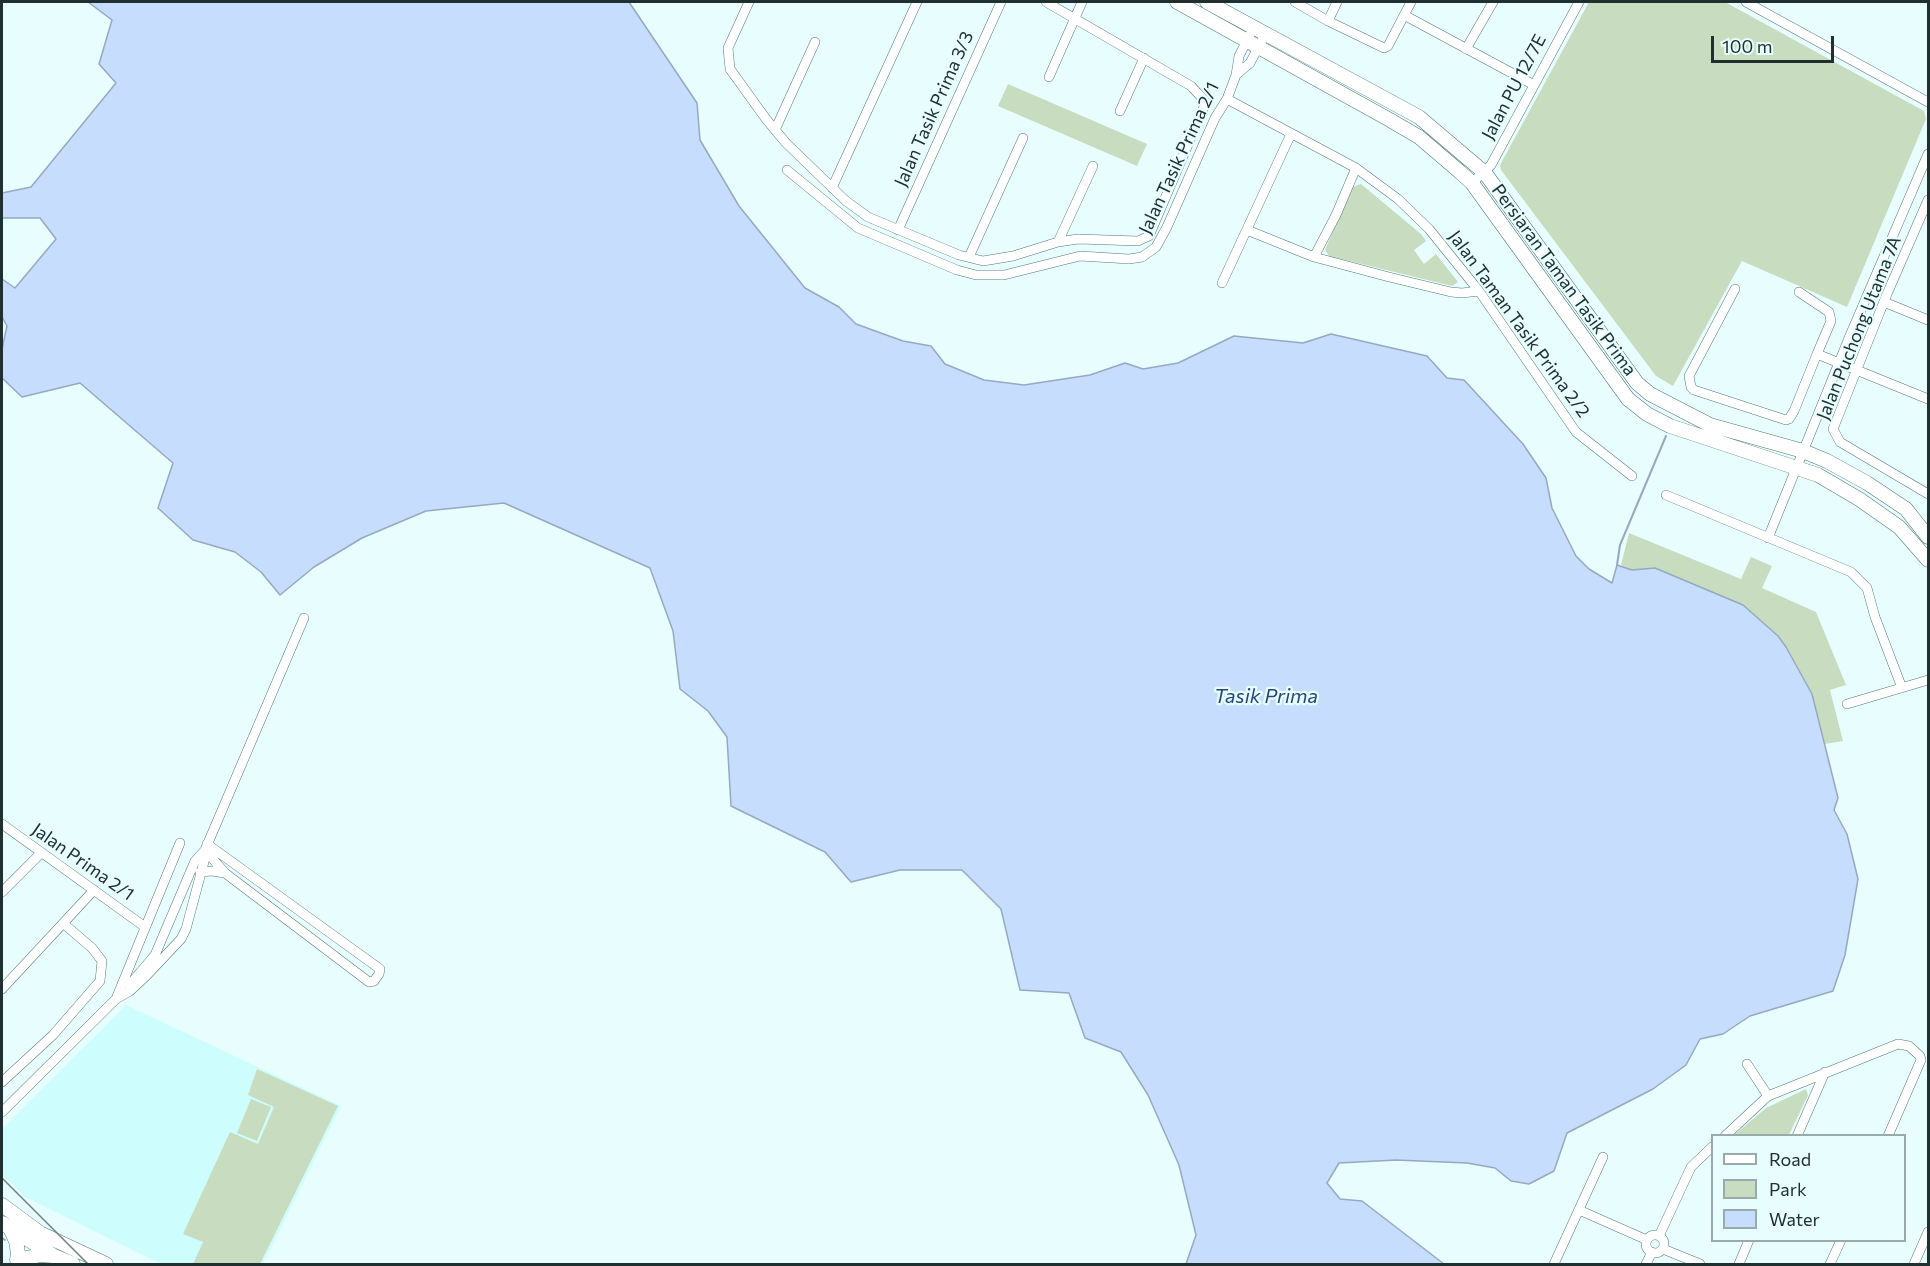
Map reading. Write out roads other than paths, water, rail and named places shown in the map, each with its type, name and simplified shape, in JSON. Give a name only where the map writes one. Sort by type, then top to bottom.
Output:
[{"type":"main road","name":"Persiaran Taman Tasik Prima","points":[[1177,2],[1419,137],[1472,183],[1628,399],[1647,414],[1671,426],[1818,475],[1899,527],[1929,560]]},
{"type":"main road","name":"Persiaran Taman Tasik Prima","points":[[1207,2],[1419,117],[1485,173],[1636,383],[1650,394],[1710,425],[1803,451],[1827,461],[1867,483],[1906,509],[1929,537]]},
{"type":"main road","points":[[2,1206],[40,1233],[106,1264]]},
{"type":"main road","points":[[6,1226],[16,1241],[17,1260],[42,1255],[54,1256]]},
{"type":"main road","points":[[6,1226],[54,1256],[73,1264]]},
{"type":"street","points":[[749,2],[728,48],[730,69],[775,130],[832,188],[868,217],[983,261],[1013,256],[1058,242],[1078,239],[1138,241],[1149,236],[1200,117],[1204,100],[1191,86],[1046,2]]},
{"type":"street","points":[[832,188],[917,2]]},
{"type":"street","name":"Jalan Tasik Prima 3/3","points":[[898,230],[1001,2]]},
{"type":"street","points":[[1049,77],[1082,2]]},
{"type":"street","points":[[1295,2],[1384,48],[1388,46],[1411,2]]},
{"type":"street","points":[[1328,21],[1337,2]]},
{"type":"street","points":[[1466,49],[1493,2]]},
{"type":"street","name":"Jalan PU 12/7E","points":[[1472,183],[1491,165],[1580,2]]},
{"type":"street","points":[[1746,2],[1929,102]]},
{"type":"street","points":[[1404,15],[1534,85]]},
{"type":"street","name":"Jalan Tasik Prima 2/1","points":[[787,170],[858,228],[957,270],[976,275],[1004,275],[1080,256],[1129,259],[1142,257],[1156,247],[1172,218],[1215,118],[1227,99],[1236,75],[1239,56],[1253,43],[1260,30]]},
{"type":"street","name":"Jalan Tasik Prima 2/1","points":[[1236,75],[1250,63],[1253,43],[1260,30]]},
{"type":"street","points":[[775,130],[815,42]]},
{"type":"street","points":[[1120,111],[1144,57]]},
{"type":"street","name":"Jalan Taman Tasik Prima 2/2","points":[[1227,99],[1356,168],[1398,199],[1429,229],[1479,291],[1576,432],[1632,476]]},
{"type":"street","points":[[1222,283],[1291,134]]},
{"type":"street","points":[[969,257],[1023,138]]},
{"type":"street","points":[[1768,538],[1839,363],[1927,160]]},
{"type":"street","points":[[1058,242],[1093,166]]},
{"type":"street","points":[[1314,257],[1336,215],[1356,168]]},
{"type":"street","name":"Jalan Puchong Utama 7A","points":[[1927,493],[1840,442],[1833,429],[1884,302],[1929,200]]},
{"type":"street","points":[[1247,230],[1314,257],[1451,292],[1479,291]]},
{"type":"street","points":[[1735,289],[1689,376],[1691,387],[1694,390],[1786,420],[1794,411],[1831,321],[1829,312],[1823,306],[1799,292]]},
{"type":"street","points":[[1884,302],[1929,320]]},
{"type":"street","points":[[1817,354],[1929,399]]},
{"type":"street","points":[[1666,495],[1851,572],[1867,588],[1875,617],[1902,688]]},
{"type":"street","points":[[122,984],[132,982],[155,956],[195,861],[206,847],[304,618]]},
{"type":"street","points":[[1847,704],[1929,680]]},
{"type":"street","name":"Jalan Prima 2/1","points":[[2,824],[145,927]]},
{"type":"street","points":[[116,999],[180,843]]},
{"type":"street","points":[[2,1112],[116,999],[130,991],[180,939],[191,913],[206,847]]},
{"type":"street","points":[[206,847],[380,969],[374,981],[369,982],[225,873],[206,847]]},
{"type":"street","points":[[2,892],[41,853]]},
{"type":"street","points":[[200,872],[225,873]]},
{"type":"street","points":[[2,989],[94,890]]},
{"type":"street","points":[[2,1082],[53,1035],[100,981],[102,961],[92,948],[64,924]]},
{"type":"street","points":[[1727,1134],[1768,1096],[1898,1044],[1909,1046],[1921,1060],[1889,1134]]},
{"type":"street","points":[[1748,1064],[1768,1096]]},
{"type":"street","points":[[1798,1134],[1825,1072]]},
{"type":"street","points":[[1659,1236],[1691,1167],[1711,1149]]},
{"type":"street","points":[[1554,1264],[1603,1157]]},
{"type":"street","points":[[1579,1210],[1647,1240]]},
{"type":"street","points":[[1914,1264],[1929,1232]]},
{"type":"street","points":[[1651,1236],[1659,1236],[1664,1243],[1663,1249],[1658,1253],[1647,1249],[1647,1240],[1651,1236]]},
{"type":"street","points":[[1739,1264],[1748,1242]]},
{"type":"street","points":[[1830,1264],[1840,1242]]},
{"type":"street","points":[[1663,1249],[1700,1264]]},
{"type":"street","points":[[1646,1264],[1652,1252]]},
{"type":"water","name":"Tasik Prima","points":[[88,2],[629,2],[697,103],[700,140],[739,206],[805,288],[839,307],[856,324],[903,341],[931,346],[945,364],[984,380],[1024,385],[1090,375],[1125,363],[1143,369],[1178,363],[1234,336],[1303,343],[1331,334],[1427,356],[1447,378],[1464,380],[1523,444],[1546,478],[1552,508],[1576,556],[1589,569],[1612,583],[1617,565],[1632,570],[1655,568],[1743,605],[1778,636],[1786,647],[1812,694],[1838,798],[1834,810],[1847,834],[1858,879],[1845,955],[1833,991],[1750,1016],[1723,1034],[1700,1039],[1686,1065],[1653,1089],[1567,1133],[1554,1171],[1529,1184],[1511,1181],[1495,1168],[1467,1163],[1396,1160],[1339,1163],[1327,1183],[1340,1199],[1362,1201],[1444,1264],[1186,1264],[1196,1235],[1179,1165],[1148,1095],[1121,1052],[1085,1038],[1069,993],[1020,990],[1001,909],[962,870],[900,870],[851,882],[825,852],[731,806],[727,737],[708,711],[680,689],[673,631],[650,568],[504,503],[426,511],[362,538],[314,567],[280,595],[261,572],[235,552],[193,540],[158,508],[173,463],[80,383],[22,397],[2,378],[2,349],[7,326],[2,317],[2,279],[15,288],[56,239],[40,218],[2,218],[2,193],[31,187],[116,83],[99,64],[112,20]]},
{"type":"waterway","points":[[1617,565],[1620,545],[1666,436]]},
{"type":"tram line","points":[[2,1178],[88,1264]]}]
